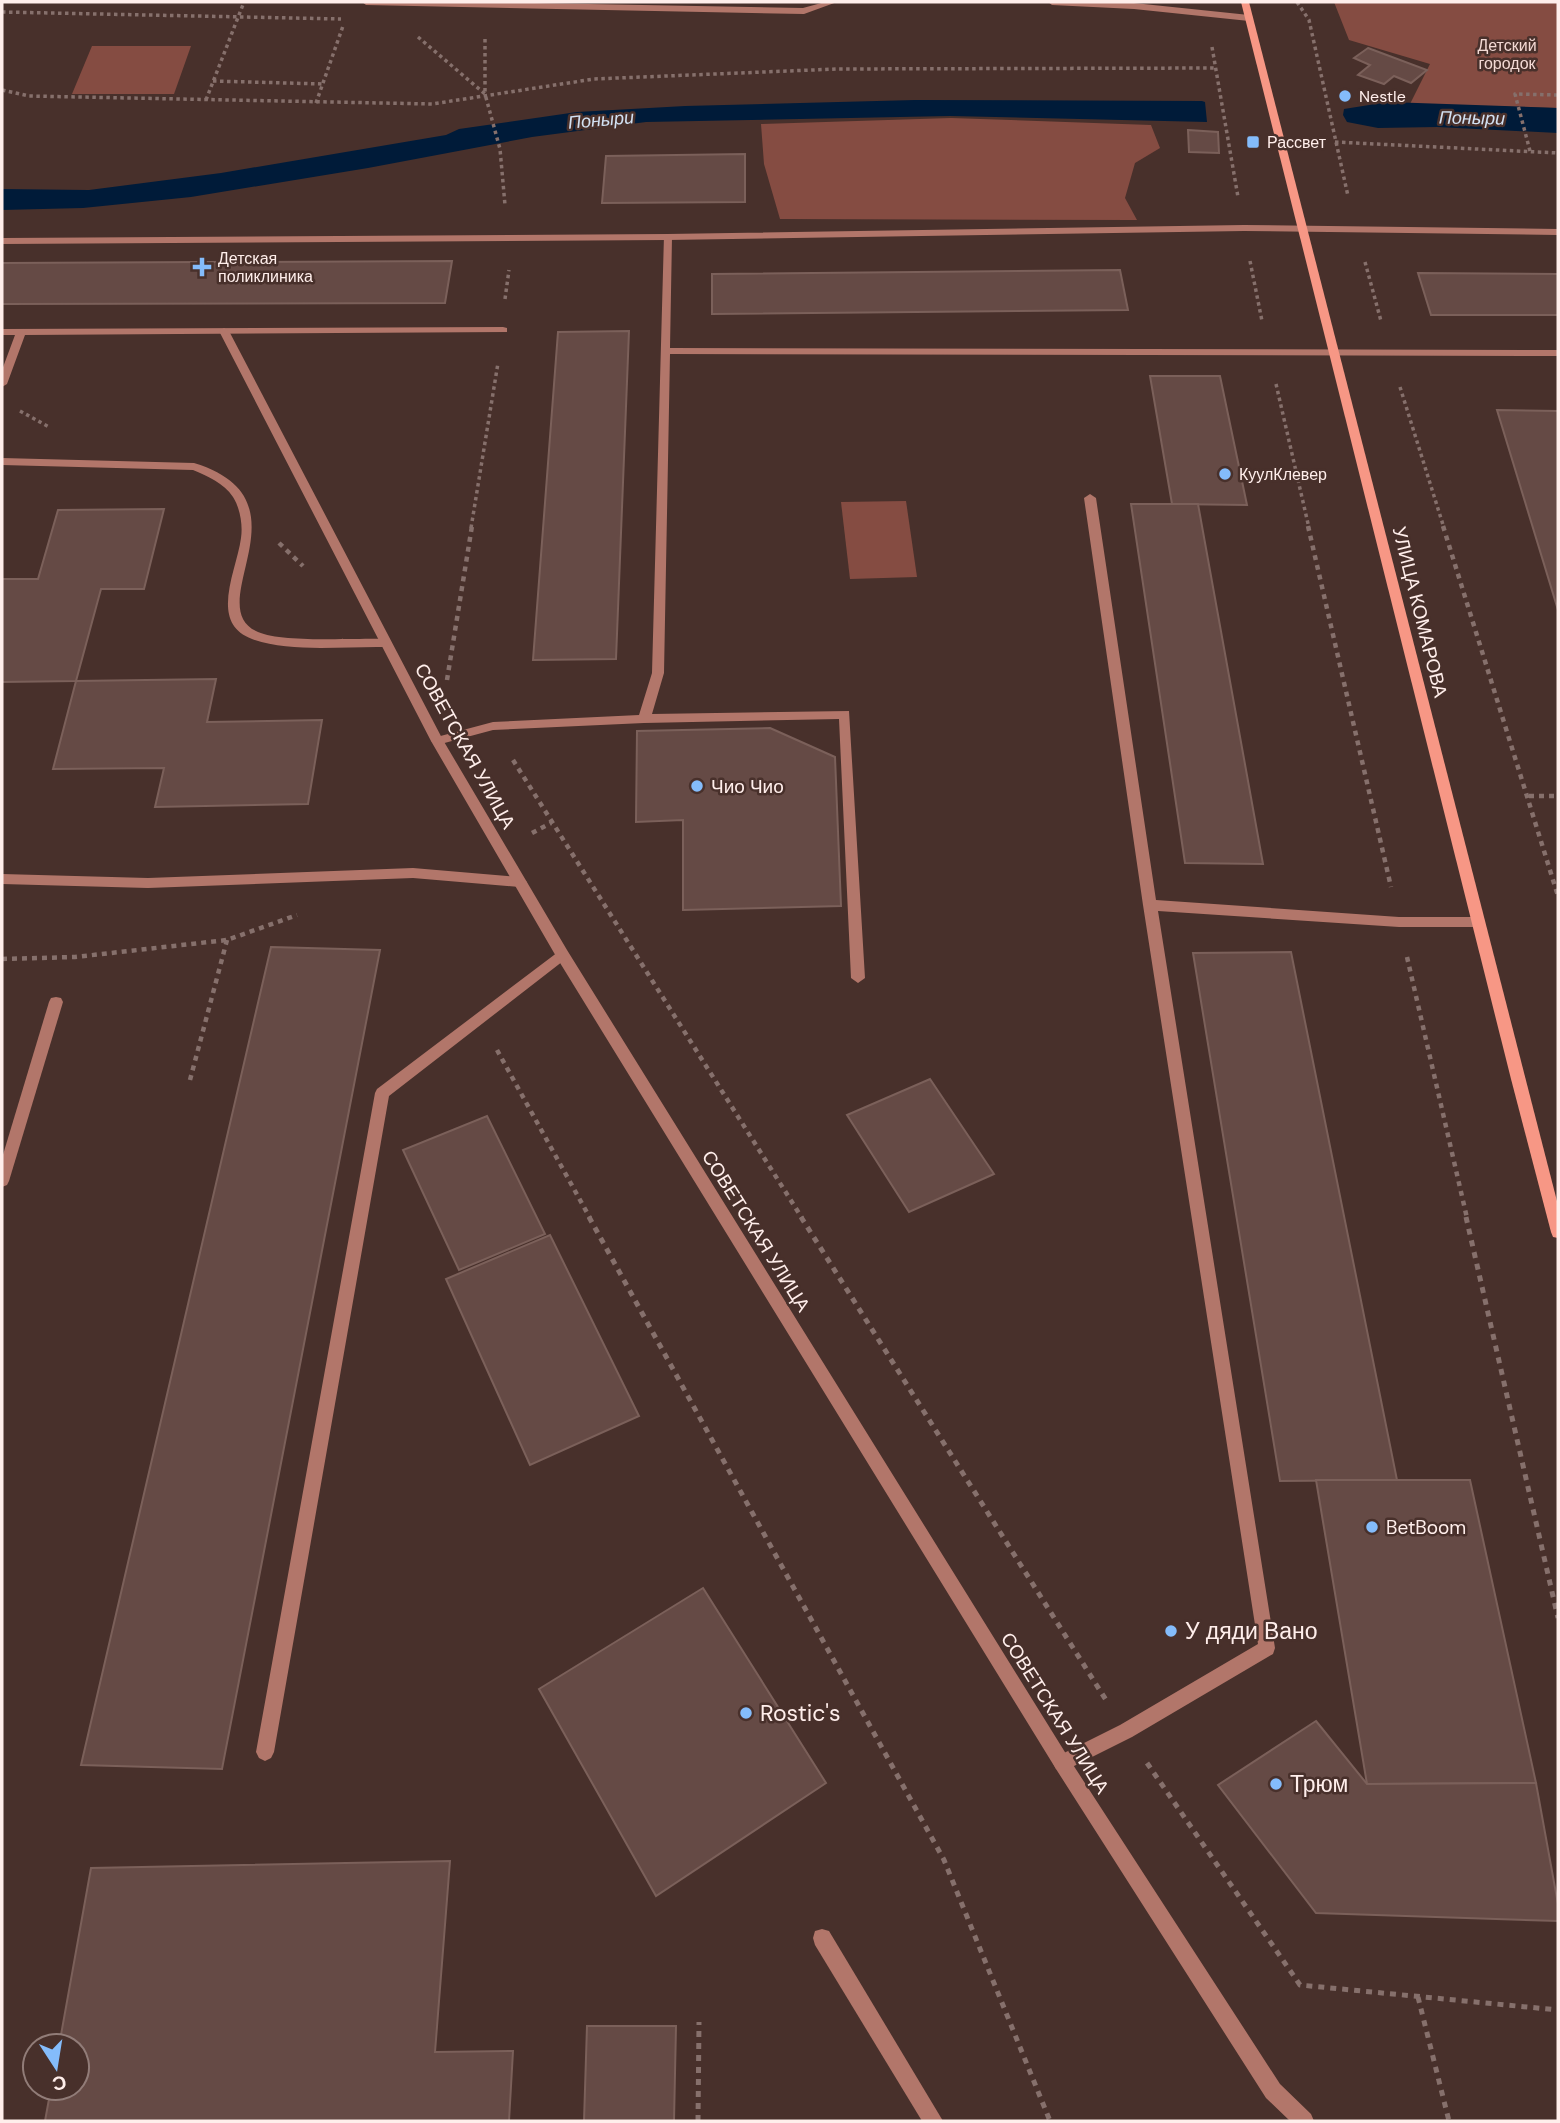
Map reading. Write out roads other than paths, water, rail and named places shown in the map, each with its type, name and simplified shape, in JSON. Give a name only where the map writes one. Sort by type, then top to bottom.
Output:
[{"type":"main road","name":"УЛИЦА КОМАРОВА","points":[[1245,2],[1301,228],[1336,352],[1476,922],[1558,1232]]},
{"type":"street","points":[[366,2],[804,11],[833,2]]},
{"type":"street","points":[[1052,2],[1249,18]]},
{"type":"street","points":[[2,241],[667,237],[1244,228],[1558,232]]},
{"type":"street","points":[[644,719],[659,673],[667,237]]},
{"type":"street","points":[[2,332],[503,330]]},
{"type":"street","name":"СОВЕТСКАЯ УЛИЦА","points":[[224,331],[437,741],[562,954],[1062,1763],[1273,2091],[1304,2121]]},
{"type":"street","points":[[2,384],[21,332]]},
{"type":"street","points":[[665,351],[1558,353]]},
{"type":"street","points":[[2,461],[194,467],[221,479],[236,494],[248,535],[232,601],[236,619],[252,635],[281,640],[386,643]]},
{"type":"street","points":[[1062,1763],[1126,1731],[1267,1647],[1150,905],[1090,498]]},
{"type":"street","points":[[437,741],[493,726],[845,714],[858,978]]},
{"type":"street","points":[[2,879],[148,883],[413,873],[520,882]]},
{"type":"street","points":[[1150,905],[1399,922],[1476,922]]},
{"type":"street","points":[[265,1752],[382,1093],[562,954]]},
{"type":"street","points":[[2,1181],[56,1002]]},
{"type":"street","points":[[822,1938],[933,2121]]},
{"type":"water","name":"Поныри","points":[[915,100],[1202,101],[1205,102],[1207,122],[950,116],[646,122],[532,137],[368,168],[191,197],[83,208],[2,210],[2,189],[89,190],[221,173],[446,135],[459,129],[577,112],[685,106]]},
{"type":"water","name":"Поныри","points":[[1388,102],[1558,108],[1558,133],[1437,127],[1378,128],[1347,122],[1343,115],[1344,109]]},
{"type":"place","name":"Nestle","points":[[1345,96]]},
{"type":"place","name":"Рассвет","points":[[1253,142]]},
{"type":"place","name":"Детская поликлиника","points":[[202,267]]},
{"type":"place","name":"КуулКлевер","points":[[1225,474]]},
{"type":"place","name":"Чио Чио","points":[[697,786]]},
{"type":"place","name":"BetBoom","points":[[1372,1527]]},
{"type":"place","name":"У дяди Вано","points":[[1171,1631]]},
{"type":"place","name":"Rostic's","points":[[746,1713]]},
{"type":"place","name":"Трюм","points":[[1276,1784]]},
{"type":"park label","name":"Детский городок","points":[[1507,54]]}]
